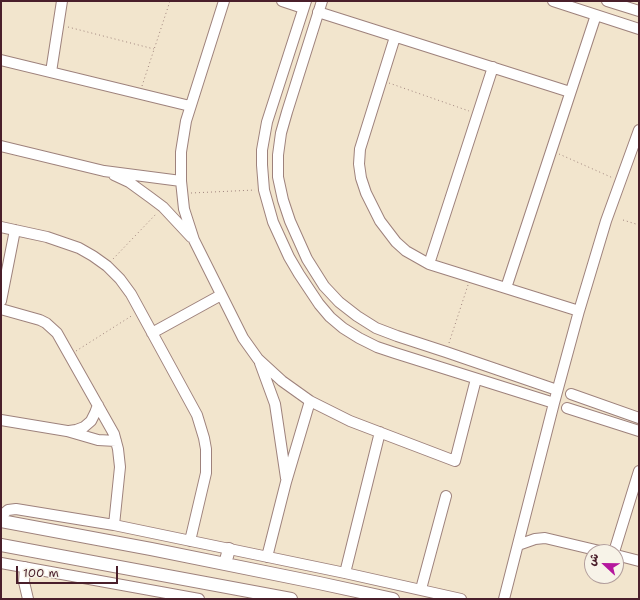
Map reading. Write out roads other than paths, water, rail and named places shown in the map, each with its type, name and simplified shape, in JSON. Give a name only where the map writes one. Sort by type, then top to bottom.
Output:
[{"type":"main road","points":[[1,521],[225,564],[393,599]]},
{"type":"main road","points":[[1,545],[265,596],[291,599]]},
{"type":"main road","points":[[225,564],[229,548]]},
{"type":"street","points":[[51,72],[57,24],[62,1]]},
{"type":"street","points":[[224,1],[190,106],[182,137],[181,181],[188,225],[220,295],[243,338],[258,359],[282,382],[310,401],[336,415],[455,461],[476,379]]},
{"type":"street","points":[[282,1],[304,4],[267,122],[264,136],[262,165],[264,190],[273,222],[289,256],[319,304],[330,317],[343,328],[376,347],[554,403]]},
{"type":"street","points":[[322,1],[287,112],[281,133],[278,155],[278,177],[283,200],[290,221],[307,259],[324,286],[339,302],[376,328],[557,390]]},
{"type":"street","points":[[553,1],[639,29]]},
{"type":"street","points":[[607,1],[639,11]]},
{"type":"street","points":[[318,12],[570,92]]},
{"type":"street","points":[[506,288],[596,15]]},
{"type":"street","points":[[395,37],[360,149],[359,164],[361,178],[373,207],[388,232],[406,251],[429,264],[579,311]]},
{"type":"street","points":[[1,60],[190,106]]},
{"type":"street","points":[[429,264],[493,67]]},
{"type":"street","points":[[504,599],[557,390],[579,311],[599,244],[639,130]]},
{"type":"street","points":[[1,146],[104,171],[181,181]]},
{"type":"street","points":[[104,171],[129,182],[163,207],[194,240]]},
{"type":"street","points":[[1,227],[47,237],[78,248],[94,256],[120,279],[131,294],[197,415],[204,438],[206,449],[206,473],[190,541]]},
{"type":"street","points":[[1,302],[15,230]]},
{"type":"street","points":[[152,333],[220,295]]},
{"type":"street","points":[[1,309],[46,323],[57,333],[98,405],[116,441],[120,466],[114,525]]},
{"type":"street","points":[[258,359],[269,383],[275,404],[286,482]]},
{"type":"street","points":[[571,394],[639,418]]},
{"type":"street","points":[[267,557],[286,482],[310,401]]},
{"type":"street","points":[[67,431],[84,427],[91,421],[98,405]]},
{"type":"street","points":[[567,408],[639,431]]},
{"type":"street","points":[[1,420],[67,431],[98,440],[116,441]]},
{"type":"street","points":[[345,573],[380,432]]},
{"type":"street","points":[[616,544],[639,471]]},
{"type":"street","points":[[421,589],[446,496]]},
{"type":"street","points":[[1,516],[8,510],[16,509],[114,525],[229,548],[461,599]]},
{"type":"street","points":[[518,545],[535,539],[551,538],[584,547]]},
{"type":"street","points":[[624,557],[639,561]]},
{"type":"street","points":[[1,563],[199,599]]},
{"type":"street","points":[[25,567],[24,582],[28,599]]}]
